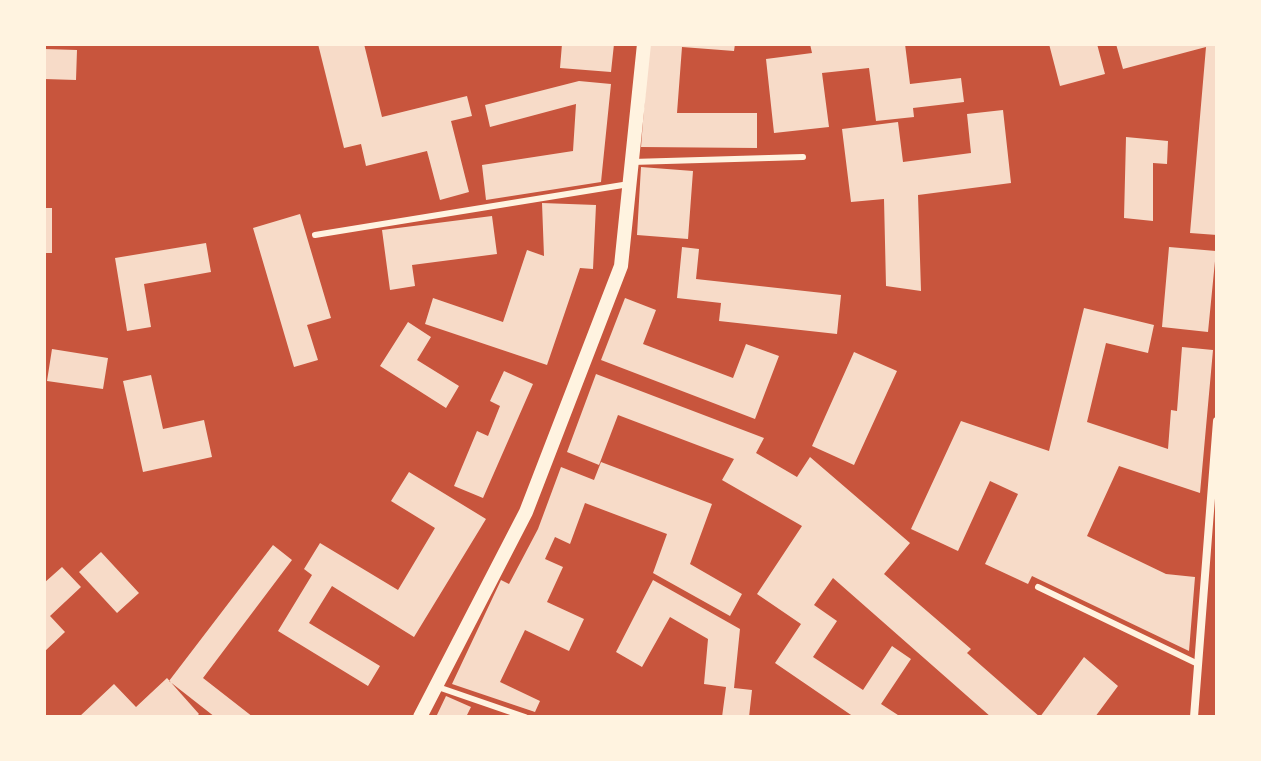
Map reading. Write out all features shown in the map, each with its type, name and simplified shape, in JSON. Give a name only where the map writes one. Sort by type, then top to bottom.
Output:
[{"type":"street","points":[[420,717],[526,512],[621,266],[644,44]]},
{"type":"street","points":[[1194,717],[1217,421]]},
{"type":"lane","points":[[632,162],[803,157]]},
{"type":"lane","points":[[315,235],[629,184]]},
{"type":"lane","points":[[1038,587],[1198,664]]},
{"type":"lane","points":[[435,686],[525,717]]},
{"type":"building","points":[[318,44],[364,44],[382,117],[467,96],[472,116],[451,121],[469,192],[440,200],[427,151],[366,166],[361,144],[344,148]]},
{"type":"building","points":[[562,44],[614,44],[611,72],[560,68]]},
{"type":"building","points":[[649,44],[735,44],[734,51],[682,47],[677,113],[757,113],[757,148],[641,147]]},
{"type":"building","points":[[810,44],[905,44],[910,84],[961,78],[964,102],[913,108],[914,117],[876,121],[869,68],[822,73],[829,127],[774,133],[766,59],[812,53]]},
{"type":"building","points":[[1049,44],[1097,44],[1105,74],[1060,86]]},
{"type":"building","points":[[1116,44],[1217,44],[1217,235],[1190,233],[1206,47],[1123,69]]},
{"type":"building","points":[[44,49],[77,50],[76,80],[44,79]]},
{"type":"building","points":[[579,81],[611,84],[601,182],[486,200],[482,165],[573,151],[576,104],[490,127],[485,105]]},
{"type":"building","points":[[1003,110],[1011,183],[918,195],[921,291],[886,286],[884,199],[851,202],[842,129],[898,122],[903,162],[971,153],[967,114]]},
{"type":"building","points":[[1126,137],[1168,141],[1167,164],[1153,163],[1153,221],[1124,218]]},
{"type":"building","points":[[641,167],[693,171],[688,239],[637,235]]},
{"type":"building","points":[[542,203],[596,205],[593,269],[580,268],[547,365],[425,324],[433,298],[503,322],[527,250],[544,256]]},
{"type":"building","points":[[44,208],[52,208],[52,253],[44,253]]},
{"type":"building","points":[[300,214],[331,318],[307,325],[318,360],[294,367],[253,228]]},
{"type":"building","points":[[492,216],[497,254],[412,265],[415,286],[390,290],[382,230]]},
{"type":"building","points":[[206,243],[211,272],[144,284],[151,327],[127,331],[115,258]]},
{"type":"building","points":[[682,247],[699,249],[696,279],[841,295],[837,334],[719,321],[721,303],[677,298]]},
{"type":"building","points":[[1169,247],[1216,251],[1208,332],[1162,327]]},
{"type":"building","points":[[625,298],[656,310],[643,344],[733,378],[746,344],[779,356],[755,419],[601,360]]},
{"type":"building","points":[[1084,308],[1154,325],[1148,353],[1106,343],[1087,422],[1168,449],[1171,410],[1177,411],[1182,347],[1213,350],[1200,493],[1119,466],[1087,536],[1166,574],[1195,577],[1189,651],[1032,576],[1028,584],[985,564],[1018,494],[990,481],[958,551],[911,529],[961,421],[1049,451]]},
{"type":"building","points":[[408,322],[431,337],[417,360],[459,386],[446,408],[380,366]]},
{"type":"building","points":[[52,349],[108,358],[103,389],[47,381]]},
{"type":"building","points":[[854,352],[897,371],[854,465],[812,446]]},
{"type":"building","points":[[504,371],[533,384],[483,498],[454,486],[477,431],[488,436],[500,406],[490,401]]},
{"type":"building","points":[[596,374],[764,438],[756,453],[797,477],[810,457],[910,543],[884,574],[971,649],[967,653],[1040,717],[991,717],[833,578],[814,605],[837,621],[813,657],[863,690],[892,646],[911,659],[881,704],[901,717],[854,717],[775,663],[801,624],[757,594],[802,526],[722,480],[734,459],[618,415],[599,465],[567,452]]},
{"type":"building","points":[[151,375],[163,429],[204,420],[212,457],[143,472],[123,381]]},
{"type":"building","points":[[601,462],[712,504],[690,564],[742,594],[730,616],[653,573],[667,534],[585,503],[570,544],[555,537],[545,559],[563,567],[547,602],[584,619],[569,651],[525,630],[500,682],[540,701],[535,712],[452,684],[501,580],[509,584],[538,529],[561,467],[594,480]]},
{"type":"building","points":[[409,472],[486,519],[414,637],[332,586],[309,623],[380,666],[368,686],[278,631],[312,575],[304,569],[320,543],[398,590],[435,528],[391,501]]},
{"type":"building","points":[[273,545],[292,560],[203,678],[253,717],[215,717],[169,681]]},
{"type":"building","points":[[101,552],[139,593],[117,613],[79,572]]},
{"type":"building","points":[[62,567],[81,587],[50,616],[65,632],[44,652],[44,583]]},
{"type":"building","points":[[653,580],[740,629],[734,688],[752,690],[749,717],[722,717],[726,687],[704,684],[708,639],[670,617],[642,667],[616,652]]},
{"type":"building","points":[[1084,657],[1118,686],[1095,717],[1040,717]]},
{"type":"building","points":[[167,678],[199,714],[196,717],[79,717],[114,684],[136,707]]},
{"type":"building","points":[[446,696],[471,707],[466,717],[436,717]]}]
